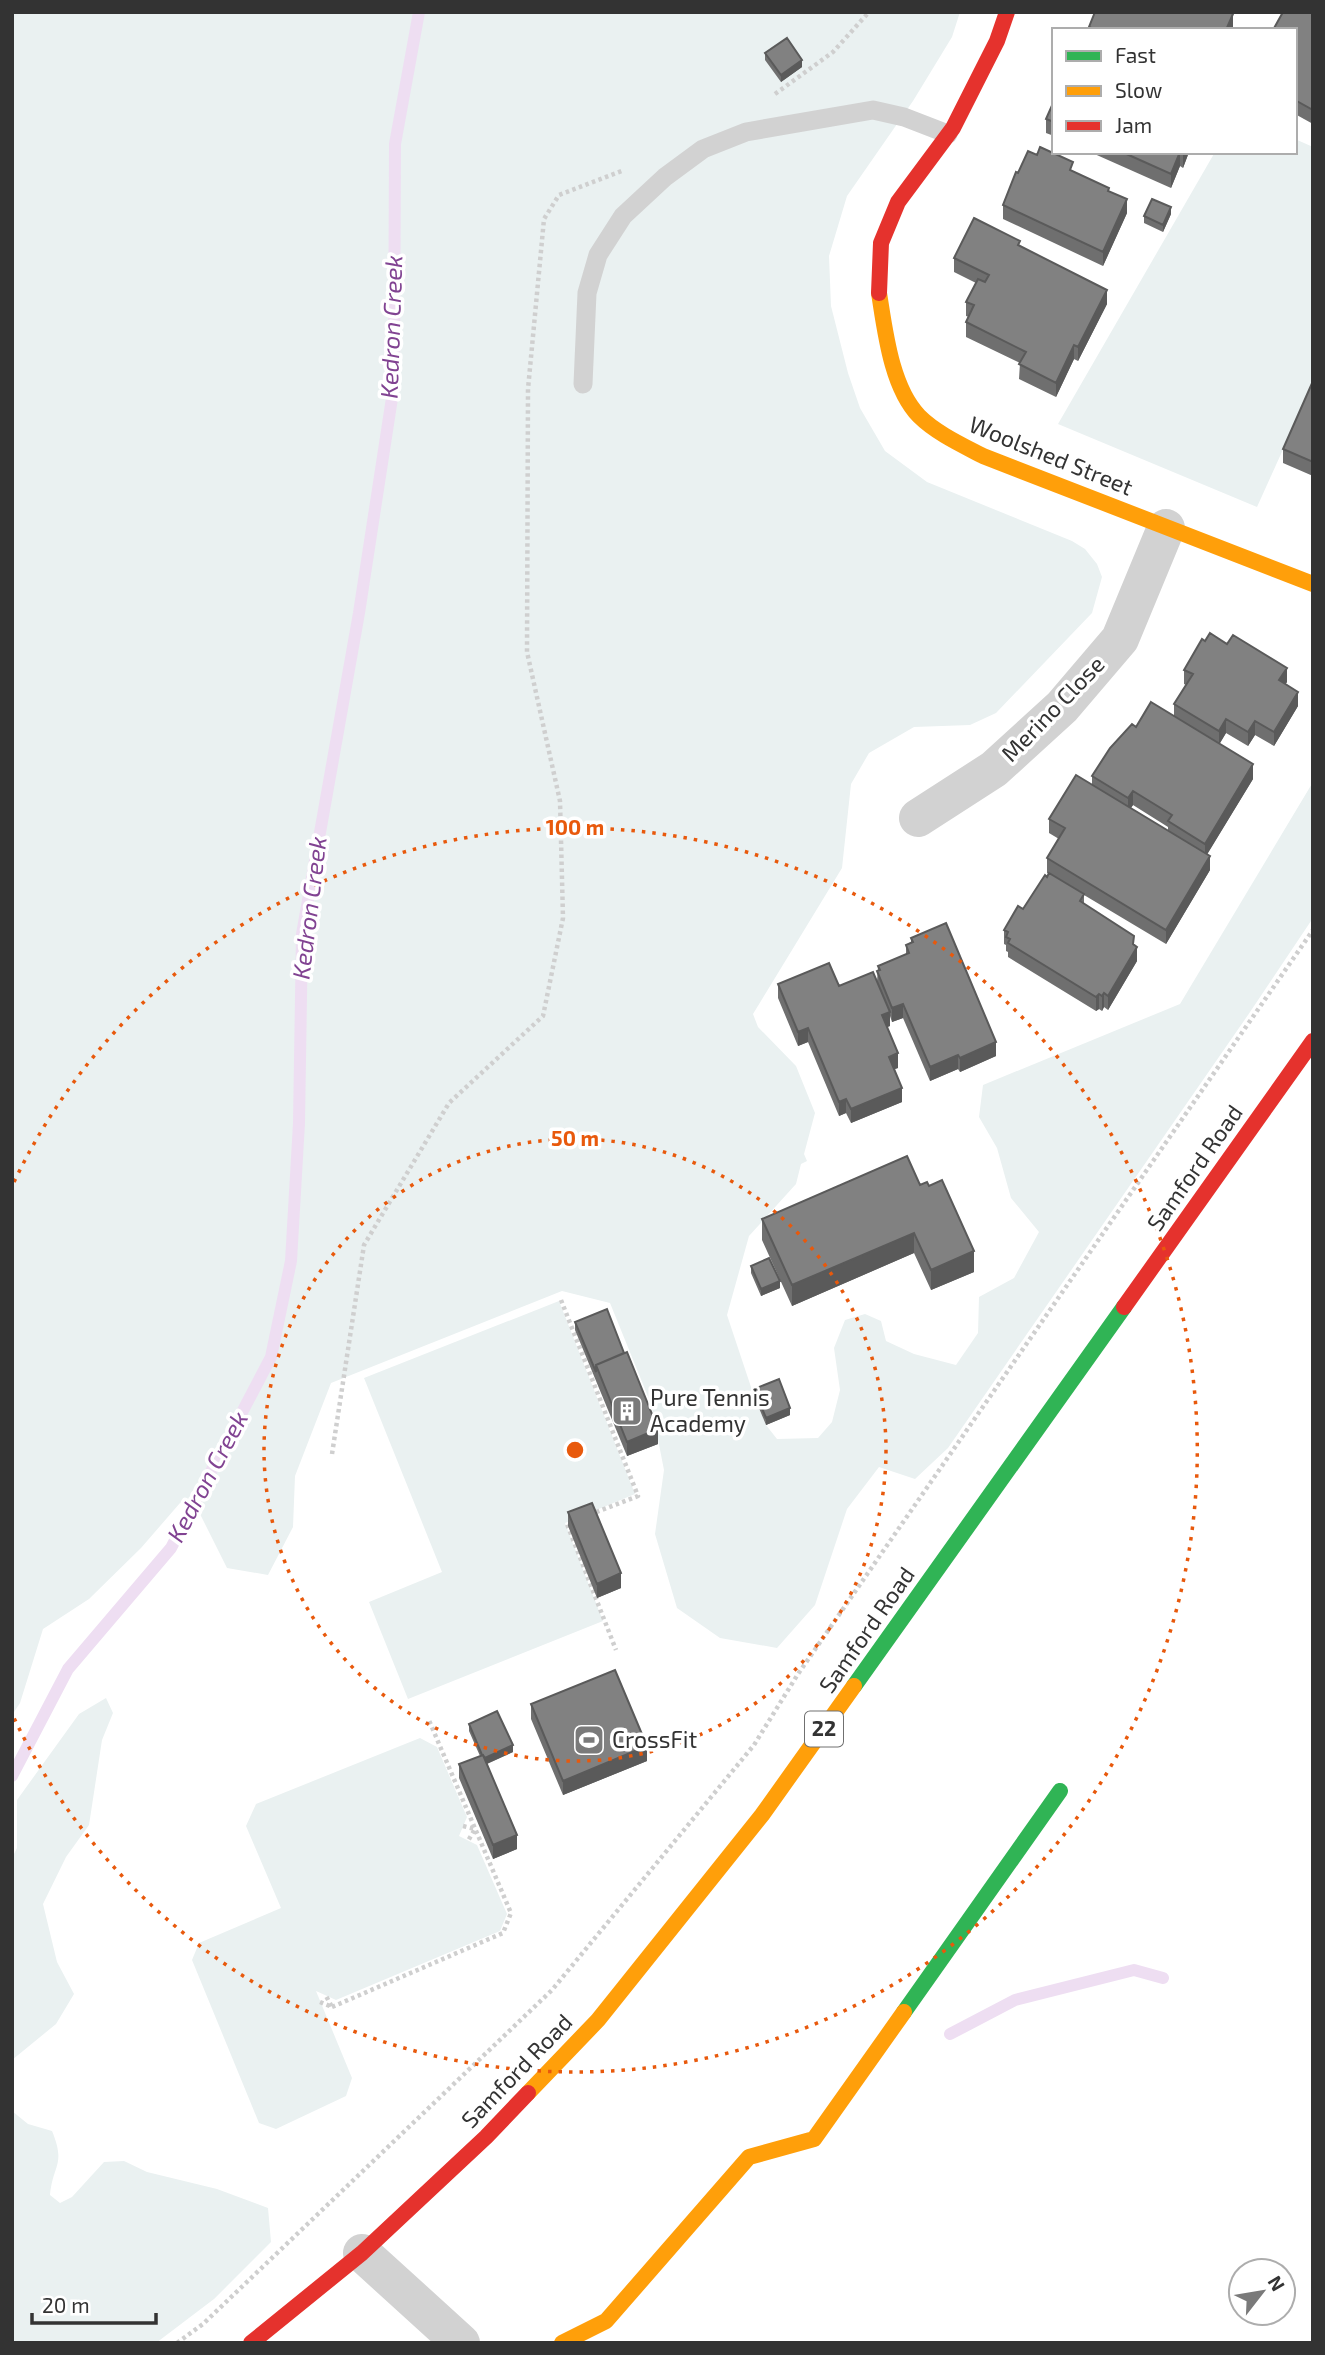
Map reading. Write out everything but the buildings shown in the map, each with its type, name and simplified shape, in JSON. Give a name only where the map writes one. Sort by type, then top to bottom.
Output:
[{"type":"main road","name":"Woolshed Street","points":[[1007,12],[997,41],[948,134],[898,202],[881,243],[879,293],[889,351],[901,387],[918,415],[961,445],[983,456],[1313,584]]},
{"type":"main road","name":"Samford Road","points":[[251,2343],[362,2253],[486,2137],[598,2020],[762,1815],[1313,1041]]},
{"type":"main road","points":[[562,2343],[606,2321],[750,2157],[814,2139],[1060,1791]]},
{"type":"street","name":"Merino Close","points":[[918,818],[994,769],[1062,707],[1120,639],[1166,528]]},
{"type":"street","points":[[362,2253],[461,2343]]},
{"type":"lane","points":[[583,384],[587,293],[598,255],[623,216],[665,177],[703,149],[746,132],[873,110],[904,117],[948,134]]},
{"type":"path","points":[[332,1454],[364,1245],[449,1103],[543,1016],[564,918],[560,801],[527,652],[528,389],[544,219]]},
{"type":"path","points":[[177,2343],[203,2324],[552,1990],[754,1745],[806,1663],[1313,930]]},
{"type":"path","points":[[561,1300],[638,1496],[590,1515]]},
{"type":"path","points":[[579,1520],[566,1524],[616,1650]]},
{"type":"path","points":[[320,2002],[332,2007],[503,1933],[511,1913],[428,1718]]},
{"type":"path","points":[[463,1826],[475,1829]]},
{"type":"path","points":[[468,1841],[475,1829]]},
{"type":"path","points":[[326,1996],[332,2007]]},
{"type":"shaded area","points":[[12,12],[960,12],[952,37],[913,101],[847,196],[829,256],[831,306],[860,408],[885,451],[927,482],[1072,541],[1085,549],[1097,564],[1102,577],[1092,613],[996,713],[970,725],[914,727],[869,753],[851,784],[842,868],[753,1014],[758,1027],[796,1066],[815,1113],[804,1154],[807,1161],[801,1164],[796,1184],[749,1236],[727,1315],[754,1396],[766,1425],[777,1439],[818,1438],[832,1422],[840,1390],[834,1348],[845,1320],[865,1314],[881,1321],[886,1341],[914,1354],[956,1365],[978,1333],[979,1297],[1014,1278],[1039,1232],[1011,1198],[997,1148],[979,1117],[983,1085],[1180,1004],[1313,782],[1313,918],[948,1448],[915,1479],[879,1467],[847,1509],[815,1605],[777,1648],[720,1638],[677,1608],[655,1534],[664,1470],[651,1404],[610,1303],[562,1291],[331,1383],[295,1476],[293,1527],[268,1575],[227,1568],[197,1508],[180,1503],[141,1548],[89,1599],[43,1629],[20,1703],[12,1715]]},
{"type":"shaded area","points":[[1297,140],[1313,147],[1313,383],[1257,507],[1058,424],[1214,154],[1297,154]]},
{"type":"shaded area","points":[[559,1301],[635,1494],[565,1523],[603,1621],[408,1699],[369,1602],[442,1572],[364,1378]]},
{"type":"shaded area","points":[[106,1698],[113,1713],[102,1740],[89,1825],[66,1857],[43,1904],[57,1962],[74,1994],[56,2024],[12,2060],[12,1858],[17,1848],[17,1800],[79,1714]]},
{"type":"shaded area","points":[[420,1738],[437,1747],[467,1817],[459,1836],[477,1845],[507,1914],[500,1931],[336,2000],[316,1991],[352,2078],[346,2096],[276,2129],[259,2123],[192,1960],[199,1943],[281,1908],[246,1826],[256,1804]]},
{"type":"shaded area","points":[[12,2111],[28,2124],[52,2131],[58,2158],[50,2195],[60,2203],[72,2197],[104,2162],[124,2161],[147,2172],[217,2189],[268,2208],[271,2242],[214,2299],[156,2343],[12,2343]]},
{"type":"waterway","name":"Kedron Creek","points":[[12,1776],[68,1669],[171,1548],[271,1357],[291,1261],[299,1123],[302,934],[359,613],[394,385],[395,144],[419,12]]},
{"type":"waterway","points":[[950,2034],[1015,2000],[1134,1970],[1163,1978]]},
{"type":"traffic: fast","points":[[854,1686],[1124,1307]]},
{"type":"traffic: fast","points":[[904,2012],[1060,1791]]},
{"type":"traffic: slow","points":[[879,293],[891,358],[902,390],[919,416],[941,433],[983,456],[1313,584]]},
{"type":"traffic: slow","points":[[528,2093],[598,2020],[762,1815],[854,1686]]},
{"type":"traffic: slow","points":[[562,2343],[606,2321],[749,2157],[814,2139],[904,2012]]},
{"type":"traffic: jam","points":[[879,293],[881,243],[898,202],[953,128],[997,41],[1007,12]]},
{"type":"traffic: jam","points":[[1124,1307],[1313,1041]]},
{"type":"traffic: jam","points":[[251,2343],[362,2253],[486,2137],[528,2093]]},
{"type":"place","name":"Pure Tennis Academy","points":[[627,1411]]},
{"type":"place","name":"CrossFit","points":[[589,1740]]}]
